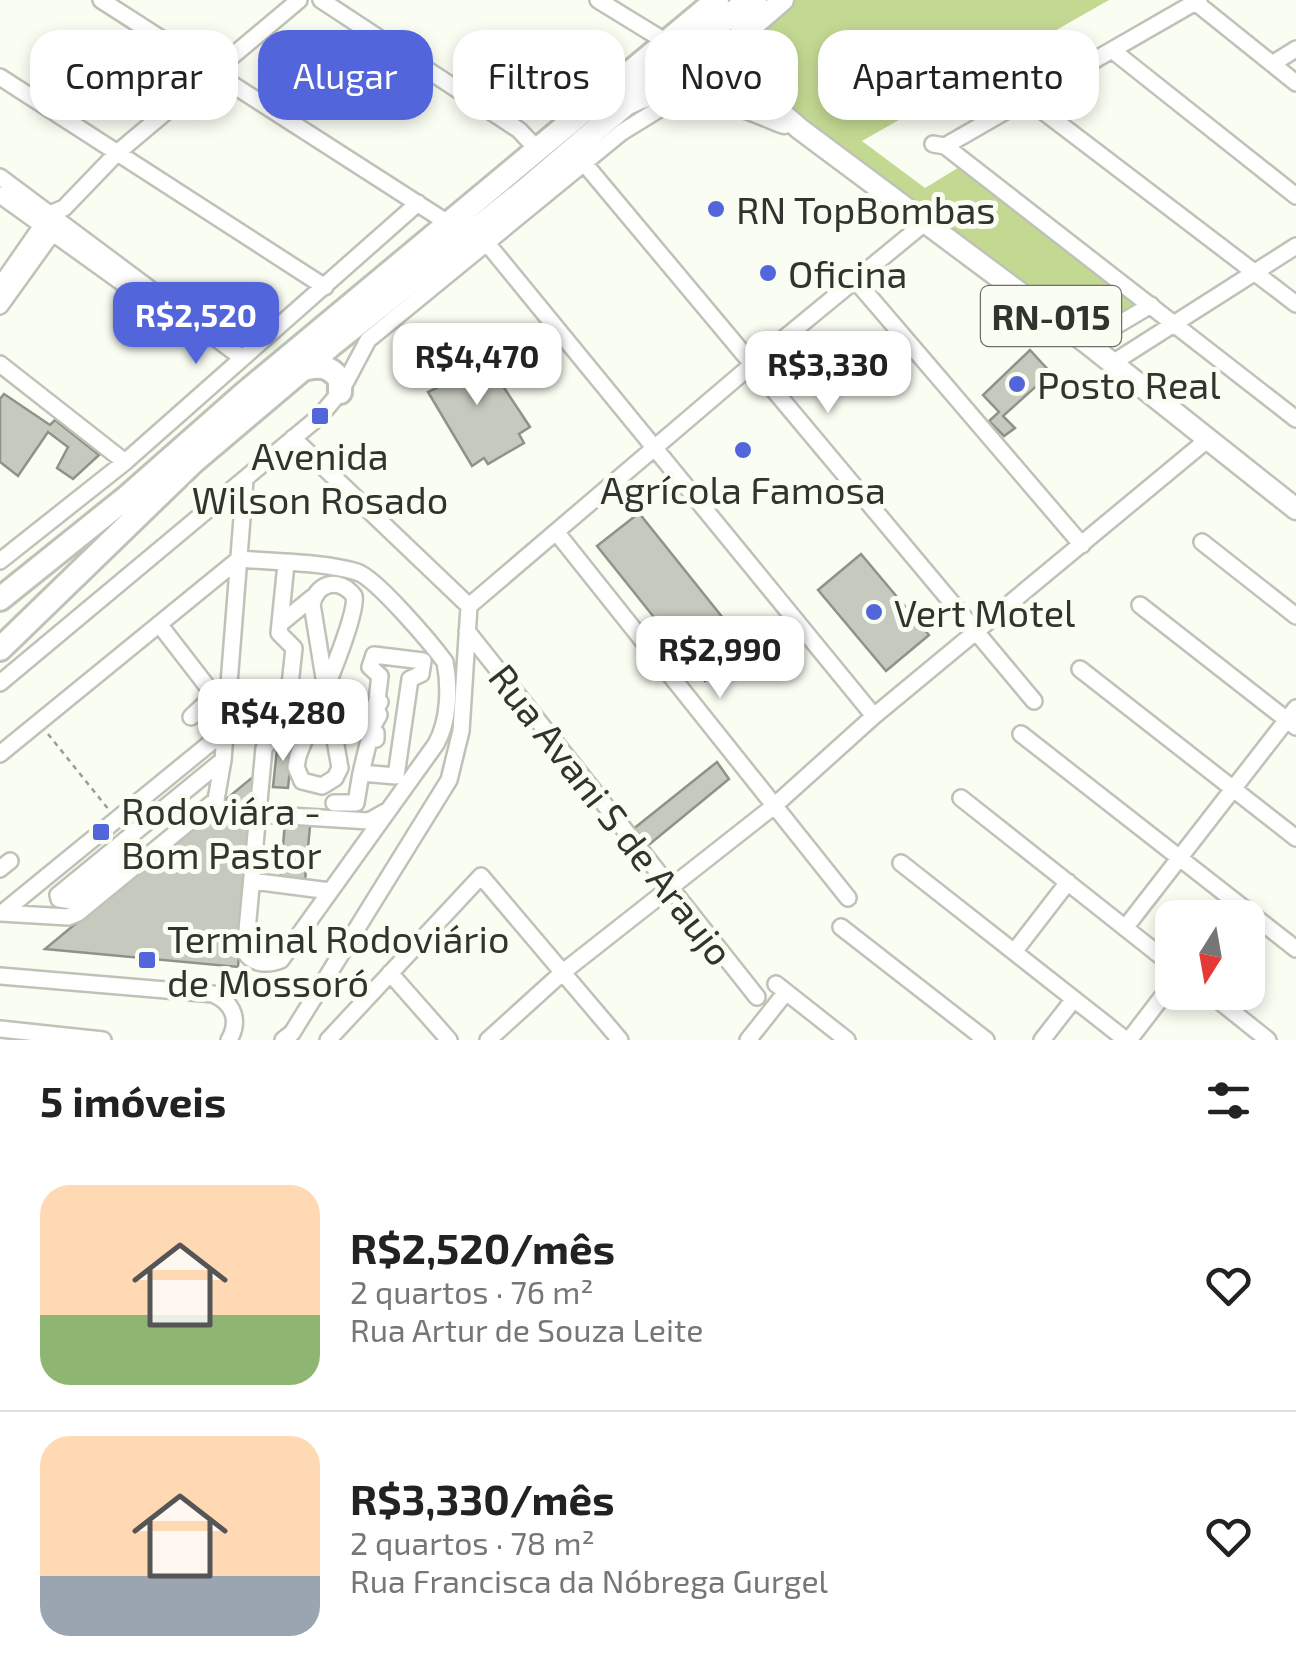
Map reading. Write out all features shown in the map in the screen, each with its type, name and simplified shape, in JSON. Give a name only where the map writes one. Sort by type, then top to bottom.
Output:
[{"type":"highway","points":[[683,30],[717,0]]},
{"type":"highway","points":[[742,30],[752,0]]},
{"type":"highway","points":[[625,106],[752,0]]},
{"type":"highway","points":[[0,598],[127,497],[245,393],[645,62]]},
{"type":"highway","points":[[0,649],[192,462],[607,120]]},
{"type":"highway","points":[[368,340],[393,295]]},
{"type":"highway","points":[[302,369],[316,366],[330,370],[340,380],[340,392]]},
{"type":"main road","points":[[749,30],[783,0]]},
{"type":"main road","points":[[777,120],[800,129]]},
{"type":"main road","points":[[791,120],[800,129]]},
{"type":"main road","name":"RN-015","points":[[800,129],[927,221],[1296,510]]},
{"type":"street","points":[[102,0],[149,30]]},
{"type":"street","points":[[238,52],[299,0]]},
{"type":"street","points":[[321,0],[520,130],[539,151]]},
{"type":"street","points":[[598,0],[647,30]]},
{"type":"street","points":[[1099,57],[1197,1],[1296,83]]},
{"type":"street","points":[[1272,64],[1296,49]]},
{"type":"street","points":[[1112,50],[1296,196]]},
{"type":"street","points":[[0,77],[325,287]]},
{"type":"street","points":[[238,87],[451,224]]},
{"type":"street","points":[[0,683],[320,416],[340,392],[368,340],[622,132],[645,118]]},
{"type":"street","points":[[0,286],[54,220],[117,153],[157,120]]},
{"type":"street","points":[[987,120],[939,145],[1296,419]]},
{"type":"street","points":[[1055,120],[1296,304]]},
{"type":"street","points":[[584,163],[1034,700]]},
{"type":"street","points":[[0,177],[236,361]]},
{"type":"street","points":[[0,194],[54,220]]},
{"type":"street","points":[[0,562],[125,462],[418,203]]},
{"type":"street","points":[[0,306],[54,220]]},
{"type":"street","points":[[284,1040],[292,1033],[449,780],[461,730],[469,606],[927,221]]},
{"type":"street","points":[[486,242],[874,716]]},
{"type":"street","points":[[1111,364],[1296,246]]},
{"type":"street","points":[[856,281],[1082,545]]},
{"type":"street","points":[[1087,344],[1151,305]]},
{"type":"street","points":[[0,364],[125,462]]},
{"type":"street","points":[[294,438],[469,606]]},
{"type":"street","points":[[488,1040],[563,972],[774,806],[874,716],[1207,440]]},
{"type":"street","points":[[1,913],[68,917],[78,913],[211,807],[219,792],[223,760],[245,480]]},
{"type":"street","points":[[557,533],[848,898]]},
{"type":"street","points":[[0,537],[15,548]]},
{"type":"street","points":[[1202,542],[1296,616]]},
{"type":"street","points":[[0,754],[238,559],[286,564],[363,575],[445,662],[447,695],[441,734],[281,960],[264,964],[249,958],[246,952],[264,748],[286,722],[294,648],[279,633],[286,564]]},
{"type":"street","points":[[280,624],[322,588],[336,584],[350,590],[356,604],[296,767],[302,781],[322,786],[335,778],[340,768]]},
{"type":"street","points":[[313,597],[340,768],[333,811]]},
{"type":"street","points":[[1128,930],[1294,720],[1140,605]]},
{"type":"street","points":[[159,624],[210,690],[208,702],[190,717]]},
{"type":"street","name":"Rua Avani S de Araujo","points":[[466,630],[757,996]]},
{"type":"street","points":[[258,814],[333,811],[356,803],[361,773],[369,740],[376,739],[376,733],[370,731],[380,676],[370,665],[374,655],[423,660],[421,674],[410,679],[398,773],[393,777],[361,773]]},
{"type":"street","points":[[1080,670],[1296,838]]},
{"type":"street","points":[[1,913],[225,731]]},
{"type":"street","points":[[1021,734],[1296,950]]},
{"type":"street","points":[[115,848],[223,760]]},
{"type":"street","points":[[960,798],[1155,951]]},
{"type":"street","points":[[333,811],[369,821],[388,810]]},
{"type":"street","points":[[901,863],[1127,1040],[1155,1005]]},
{"type":"street","points":[[328,1040],[481,876],[620,1040]]},
{"type":"street","points":[[252,882],[330,892]]},
{"type":"street","points":[[1014,952],[1068,882]]},
{"type":"street","points":[[842,927],[986,1040]]},
{"type":"street","points":[[390,973],[449,1040]]},
{"type":"street","points":[[0,976],[213,994],[224,999],[235,1016],[236,1027],[229,1040]]},
{"type":"street","points":[[748,1040],[781,988],[847,1040]]},
{"type":"street","points":[[1042,1040],[1074,999]]},
{"type":"street","points":[[1230,1010],[1268,1040]]},
{"type":"street","points":[[0,1029],[103,1040]]},
{"type":"path","points":[[39,722],[116,820]]},
{"type":"green space","points":[[794,0],[1109,0],[1056,30],[818,30],[818,120],[899,120],[862,141],[925,188],[961,166],[1138,304],[1089,333],[798,114],[798,30],[760,30]]},
{"type":"building","points":[[464,346],[476,363],[483,356],[530,427],[519,434],[524,443],[488,464],[484,458],[472,466],[428,392],[443,385],[432,368]]},
{"type":"building","name":"Posto Real","points":[[1030,350],[1051,373],[1003,416],[1015,428],[1004,436],[989,421],[999,412],[983,395]]},
{"type":"building","points":[[4,394],[50,425],[55,420],[99,455],[73,479],[57,468],[68,447],[48,432],[18,476],[0,462],[0,399]]},
{"type":"building","points":[[639,513],[747,648],[705,681],[597,546]]},
{"type":"building","name":"Vert Motel","points":[[861,554],[929,635],[886,671],[818,590]]},
{"type":"building","points":[[278,739],[293,741],[288,788],[273,787]]},
{"type":"building","points":[[717,762],[729,779],[645,848],[632,830]]},
{"type":"building","points":[[254,776],[238,967],[45,949],[150,862]]},
{"type":"building","points":[[285,823],[310,826],[305,881],[280,879]]},
{"type":"place","name":"RN TopBombas","points":[[716,209]]},
{"type":"place","name":"Oficina","points":[[768,273]]},
{"type":"place","name":"Posto Real","points":[[1017,384]]},
{"type":"place","name":"Avenida Wilson Rosado","points":[[320,416]]},
{"type":"place","name":"Agrícola Famosa","points":[[743,450]]},
{"type":"place","name":"Vert Motel","points":[[874,612]]},
{"type":"place","name":"Rodoviára - Bom Pastor","points":[[101,832]]},
{"type":"place","name":"Terminal Rodoviário de Mossoró","points":[[147,960]]}]
